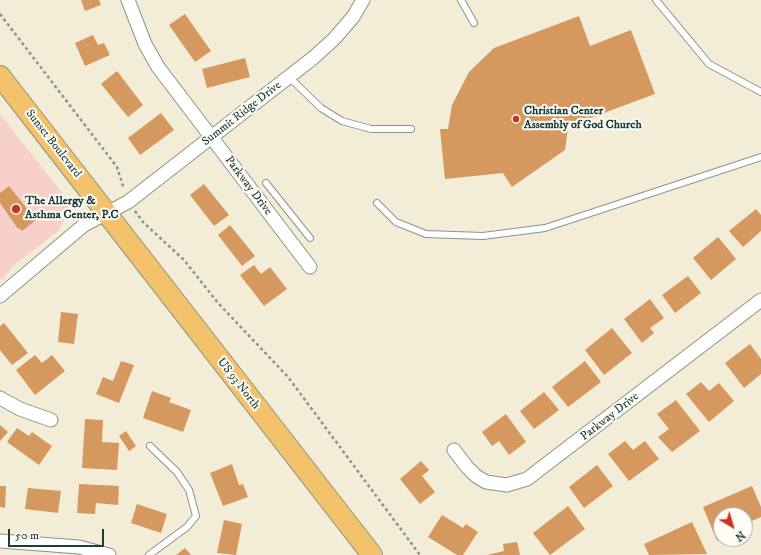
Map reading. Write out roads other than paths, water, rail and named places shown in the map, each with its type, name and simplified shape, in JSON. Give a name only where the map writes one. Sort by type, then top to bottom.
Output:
[{"type":"main road","name":"Sunset Boulevard","points":[[0,76],[106,212]]},
{"type":"main road","name":"US 93 North","points":[[106,212],[372,555]]},
{"type":"street","name":"Parkway Drive","points":[[128,0],[145,44],[158,67],[310,267]]},
{"type":"street","name":"Summit Ridge Drive","points":[[0,296],[84,225],[106,212],[128,202],[290,77],[334,39],[353,18],[363,0]]},
{"type":"street","name":"Parkway Drive","points":[[454,450],[476,476],[486,482],[507,485],[527,479],[761,300]]},
{"type":"street","points":[[0,398],[20,409],[51,420]]},
{"type":"street","points":[[0,540],[78,547],[109,555]]},
{"type":"lane","points":[[461,0],[474,23]]},
{"type":"lane","points":[[656,0],[709,64],[761,92]]},
{"type":"lane","points":[[290,77],[321,108],[342,121],[371,130],[411,129]]},
{"type":"lane","points":[[376,203],[396,222],[426,234],[483,236],[545,228],[761,157]]},
{"type":"lane","points":[[266,183],[310,238]]},
{"type":"lane","points":[[149,555],[187,527],[196,516],[189,490],[177,472],[150,446]]},
{"type":"place","name":"Christian Center Assembly of God Church","points":[[516,119]]},
{"type":"place","name":"The Allergy & Asthma Center, P.C","points":[[16,209]]}]
